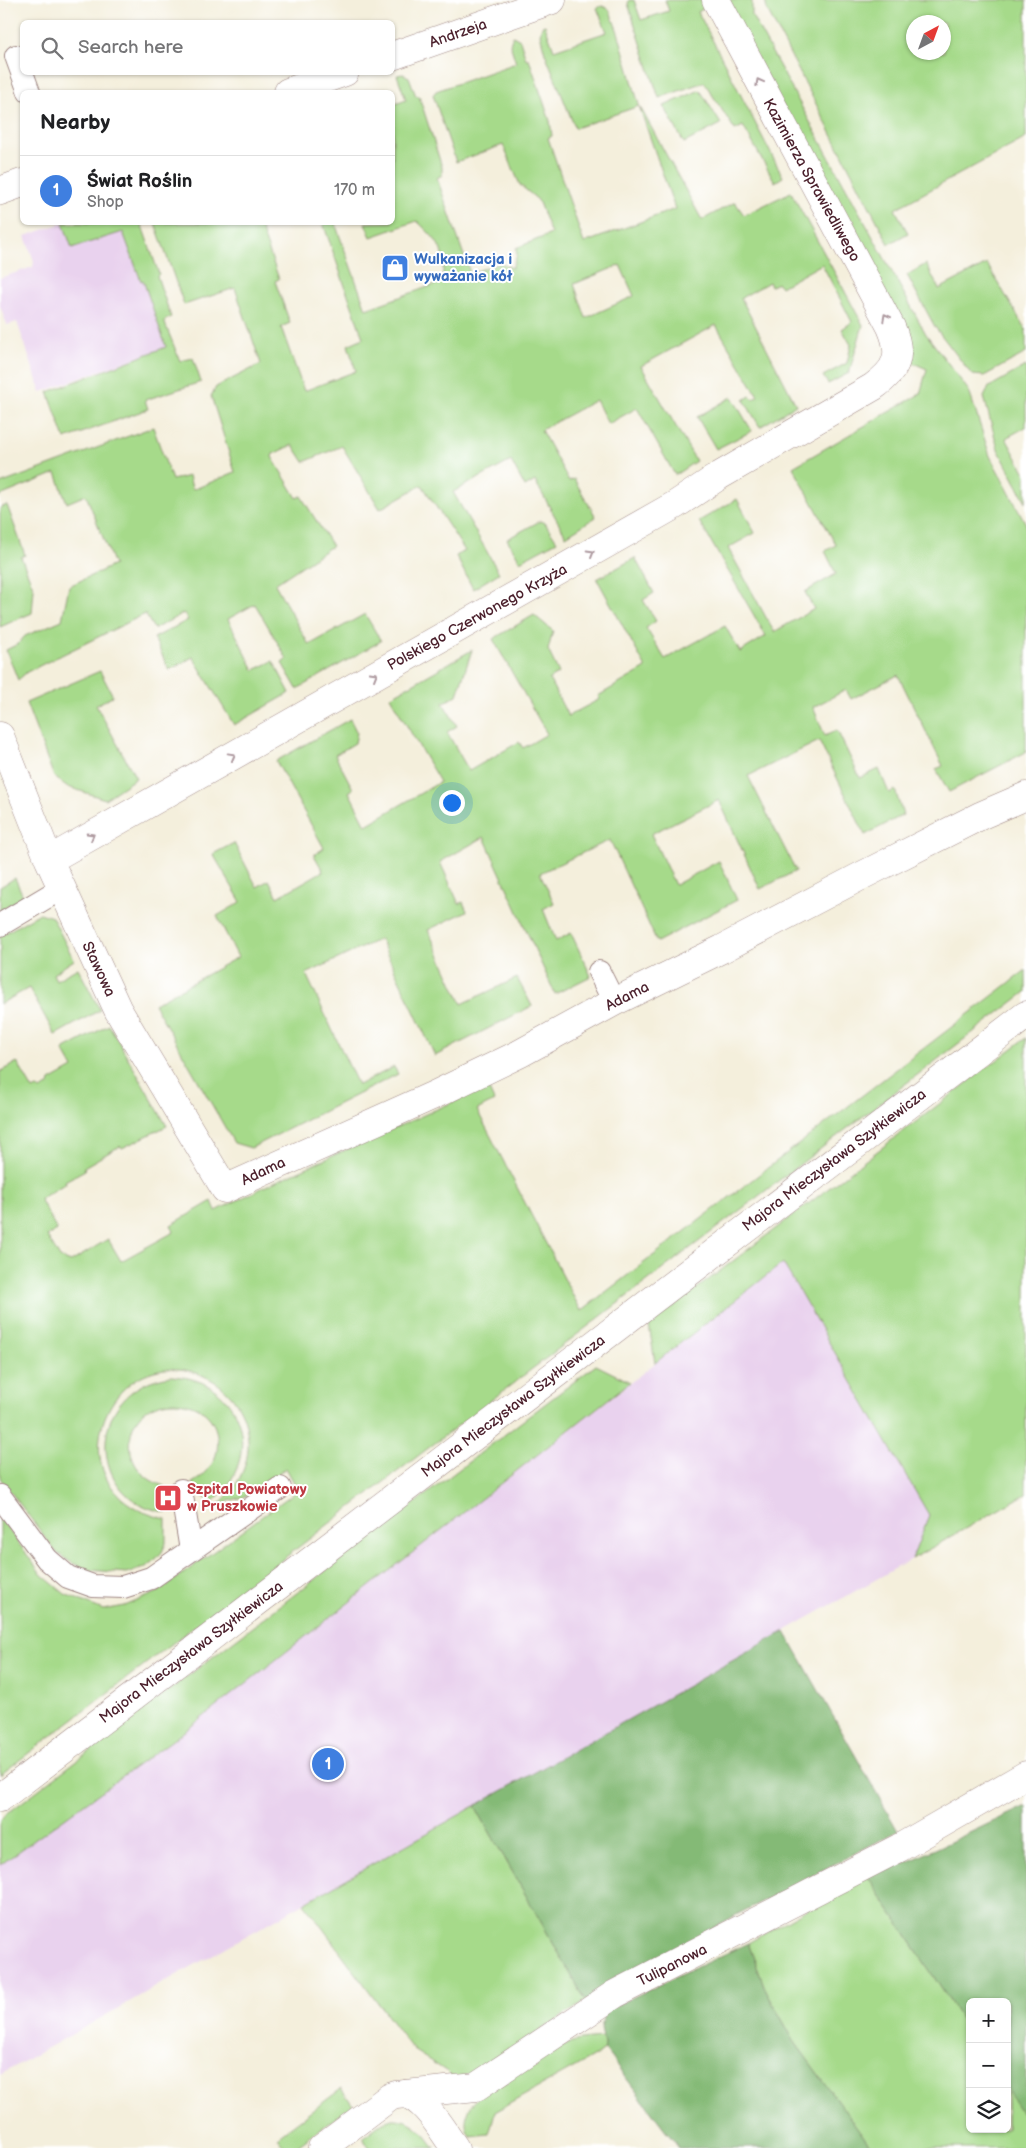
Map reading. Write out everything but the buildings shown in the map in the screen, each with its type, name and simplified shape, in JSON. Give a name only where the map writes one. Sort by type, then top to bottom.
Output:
[{"type":"street","name":"Andrzeja","points":[[395,55],[552,0]]},
{"type":"street","name":"Kazimierza Sprawiedliwego","points":[[716,0],[891,327],[898,355],[896,363]]},
{"type":"street","points":[[294,90],[336,75]]},
{"type":"street","points":[[0,191],[20,184]]},
{"type":"street","name":"Polskiego Czerwonego Krzyża","points":[[49,860],[675,505],[726,471],[873,387],[889,373],[896,363]]},
{"type":"street","name":"Stawowa","points":[[0,736],[49,860],[122,1018],[225,1189]]},
{"type":"street","name":"Adama","points":[[225,1189],[434,1095],[552,1036],[614,1002],[722,950],[798,908],[956,828],[1026,796]]},
{"type":"street","name":"Majora Mieczysława Szyłkiewicza","points":[[0,1798],[752,1222],[1026,1015]]},
{"type":"street","name":"Tulipanowa","points":[[322,2148],[388,2098],[404,2094],[476,2087],[615,1994],[899,1848],[1026,1775]]},
{"type":"street","points":[[404,2094],[414,2097],[422,2103],[455,2148]]},
{"type":"lane","points":[[16,56],[20,67]]},
{"type":"lane","points":[[23,75],[28,90]]},
{"type":"lane","points":[[0,925],[62,888]]},
{"type":"lane","points":[[599,972],[614,1002]]},
{"type":"lane","points":[[0,1496],[47,1559],[68,1577],[93,1586],[123,1587],[151,1578],[280,1488]]},
{"type":"lane","points":[[181,1490],[191,1550]]},
{"type":"shaded area","points":[[57,225],[64,225],[72,248],[123,232],[141,280],[143,280],[166,347],[41,392],[17,322],[7,325],[0,306],[0,278],[33,267],[34,261],[25,236]]},
{"type":"shaded area","points":[[783,1263],[929,1515],[912,1559],[0,2075],[0,1865],[189,1728]]},
{"type":"green space","points":[[629,0],[634,0],[641,20],[669,11],[665,0],[701,0],[706,7],[698,12],[783,177],[775,182],[743,126],[735,130],[704,82],[659,98],[628,4]]},
{"type":"green space","points":[[726,0],[752,0],[752,16],[926,334],[969,391],[990,456],[1026,524],[1026,752],[949,792],[936,769],[943,766],[898,675],[851,699],[846,690],[813,707],[825,736],[837,730],[860,778],[879,769],[889,793],[895,790],[903,815],[865,835],[819,741],[748,776],[796,871],[760,889],[719,800],[651,834],[675,885],[719,861],[737,900],[657,942],[610,840],[540,873],[554,903],[543,909],[556,941],[571,933],[591,976],[555,994],[484,837],[440,862],[459,904],[463,902],[467,911],[428,930],[462,1004],[517,978],[532,1006],[435,1056],[380,939],[306,974],[358,1085],[394,1067],[398,1074],[251,1148],[234,1143],[154,1004],[238,957],[217,916],[241,902],[213,854],[234,843],[257,887],[269,880],[278,897],[323,871],[314,855],[324,848],[276,761],[350,719],[357,733],[355,743],[335,755],[353,789],[349,792],[366,825],[440,782],[390,697],[472,650],[457,695],[443,703],[457,726],[447,732],[469,771],[519,742],[523,748],[547,734],[493,639],[534,615],[553,631],[548,650],[559,673],[549,679],[568,716],[600,699],[598,696],[646,668],[597,579],[635,558],[654,593],[643,600],[656,621],[646,628],[665,659],[725,626],[740,652],[766,636],[699,521],[737,499],[755,533],[728,548],[774,632],[814,609],[805,592],[836,574],[825,551],[836,545],[793,467],[920,394],[927,369],[911,362],[914,351]]},
{"type":"green space","points":[[765,0],[1026,0],[1026,138],[895,209],[908,233],[889,244],[767,10]]},
{"type":"green space","points":[[602,6],[609,9],[618,32],[639,105],[702,220],[735,202],[744,215],[791,192],[863,325],[849,373],[828,384],[823,376],[847,363],[851,345],[842,329],[852,322],[822,264],[781,287],[778,283],[771,286],[769,282],[741,298],[796,405],[760,427],[744,400],[750,396],[753,399],[758,396],[716,325],[641,366],[696,461],[675,475],[637,408],[608,424],[596,400],[541,430],[569,481],[574,479],[596,517],[566,536],[535,481],[525,487],[511,461],[453,492],[499,573],[473,589],[456,556],[465,551],[422,485],[380,509],[342,446],[304,462],[293,445],[273,454],[272,457],[297,498],[301,496],[332,546],[275,584],[309,645],[365,614],[381,641],[297,689],[282,663],[287,659],[255,604],[228,619],[254,670],[273,661],[290,693],[234,725],[193,657],[169,670],[154,638],[188,620],[184,613],[154,629],[145,614],[27,672],[18,680],[6,650],[18,644],[25,636],[62,620],[69,586],[114,565],[86,495],[67,503],[56,473],[0,496],[0,484],[153,427],[172,480],[189,476],[192,488],[195,489],[235,472],[211,396],[216,387],[261,364],[235,288],[184,305],[156,225],[260,225],[279,279],[275,281],[290,323],[281,327],[304,391],[356,371],[348,345],[363,338],[324,225],[336,225],[366,309],[442,282],[443,262],[440,247],[417,221],[371,237],[366,225],[395,225],[395,104],[406,100],[397,75],[403,74],[409,77],[416,96],[419,96],[442,167],[442,175],[437,178],[470,273],[501,263],[512,268],[517,255],[516,248],[551,234],[538,200],[520,185],[503,145],[456,162],[433,95],[436,91],[516,63],[510,44],[513,36],[520,40],[526,59],[529,59],[550,121],[552,136],[548,138],[584,243],[675,209],[639,106],[575,128],[545,53],[540,34],[542,26],[545,25],[554,50],[607,32],[597,8]],"holes":[[[620,265],[634,296],[586,318],[574,284]]]},
{"type":"green space","points":[[700,90],[721,124],[684,143],[664,106]]},
{"type":"green space","points":[[64,225],[142,225],[159,274],[157,276],[171,317],[164,321],[180,361],[193,358],[201,382],[145,400],[148,409],[65,439],[48,392],[166,347],[143,280],[141,281],[123,232],[72,248]]},
{"type":"green space","points":[[926,264],[939,289],[987,264],[1026,330],[1026,353],[984,376],[972,375],[935,327],[907,275]]},
{"type":"green space","points":[[1026,366],[1026,427],[1006,438],[1026,475],[1026,502],[998,449],[984,397],[989,387]]},
{"type":"green space","points":[[732,397],[752,431],[716,449],[697,417]]},
{"type":"green space","points":[[7,505],[25,555],[21,557],[34,589],[32,613],[0,627],[0,508]]},
{"type":"green space","points":[[540,521],[545,523],[557,541],[520,561],[507,539]]},
{"type":"green space","points":[[100,671],[113,696],[96,705],[136,778],[105,799],[68,787],[54,777],[26,703]]},
{"type":"green space","points":[[15,878],[23,896],[0,911],[0,887]]},
{"type":"green space","points":[[40,913],[52,917],[74,960],[53,974],[56,980],[78,968],[100,1010],[55,1035],[29,988],[0,1004],[0,936]]},
{"type":"green space","name":"Szpital Powiatowy w Pruszkowie","points":[[1026,970],[1026,992],[0,1775],[0,1518],[42,1575],[65,1594],[103,1610],[125,1606],[158,1592],[298,1490],[286,1468],[250,1495],[219,1504],[234,1487],[247,1459],[248,1437],[244,1419],[238,1405],[217,1383],[210,1379],[175,1369],[144,1375],[120,1393],[104,1419],[99,1449],[107,1479],[128,1503],[166,1519],[166,1543],[162,1552],[144,1568],[127,1573],[89,1570],[72,1563],[57,1553],[0,1478],[0,1072],[17,1062],[33,1090],[37,1088],[41,1090],[49,1085],[50,1081],[73,1068],[63,1050],[109,1025],[167,1126],[122,1148],[120,1146],[84,1167],[85,1170],[65,1181],[66,1183],[40,1199],[57,1230],[47,1236],[60,1258],[71,1262],[108,1239],[121,1261],[174,1232],[171,1225],[212,1201],[216,1211],[272,1183],[484,1088],[489,1090],[494,1101],[477,1110],[581,1311]]},
{"type":"green space","points":[[1026,1038],[1026,1494],[912,1559],[929,1515],[783,1263],[655,1363],[649,1325]]},
{"type":"green space","points":[[596,1365],[630,1382],[189,1728],[0,1865],[0,1819]]},
{"type":"green space","points":[[171,1376],[196,1380],[215,1390],[230,1405],[239,1423],[242,1443],[238,1464],[229,1484],[212,1502],[198,1493],[192,1483],[208,1470],[214,1461],[217,1451],[216,1430],[206,1414],[191,1405],[174,1402],[156,1405],[141,1414],[132,1430],[131,1452],[135,1464],[143,1474],[164,1486],[166,1512],[140,1504],[121,1489],[110,1468],[106,1445],[110,1422],[122,1401],[142,1385]]},
{"type":"green space","points":[[785,1631],[898,1831],[738,1914],[586,2001],[475,1806]]},
{"type":"green space","points":[[475,1806],[586,2001],[459,2083],[446,2071],[413,2050],[304,1903]]},
{"type":"green space","points":[[1026,1806],[1026,2113],[1024,2115],[1011,2095],[1011,1998],[966,1998],[966,2026],[867,1875],[910,1861]]},
{"type":"green space","points":[[867,1875],[966,2026],[966,2133],[1011,2133],[1011,2095],[1024,2114],[1026,2113],[1026,2148],[872,2148],[794,2041],[766,1991],[748,1943]]},
{"type":"green space","points":[[748,1943],[766,1991],[794,2041],[872,2148],[679,2148],[605,2050],[601,2028],[606,2010]]},
{"type":"green space","points":[[603,2038],[605,2050],[495,2112],[489,2134],[470,2136],[466,2123],[469,2110],[478,2097],[490,2086],[520,2067],[569,2043]]},
{"type":"green space","points":[[341,2089],[353,2105],[295,2148],[285,2148],[277,2137]]},
{"type":"green space","points":[[399,2119],[412,2124],[422,2132],[435,2148],[370,2148],[362,2138],[383,2122]]},
{"type":"place","name":"Wulkanizacja i wyważanie kół","points":[[395,268]]},
{"type":"place","name":"Szpital Powiatowy w Pruszkowie","points":[[168,1498]]},
{"type":"place","name":"Świat Roślin","points":[[328,1764]]}]
